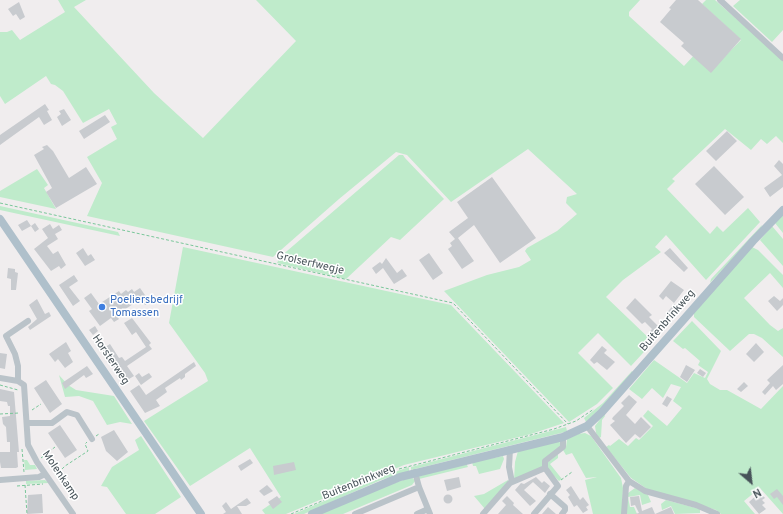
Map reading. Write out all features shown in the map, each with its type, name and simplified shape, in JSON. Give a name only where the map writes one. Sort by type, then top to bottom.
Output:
[{"type":"main road","name":"Buitenbrinkweg","points":[[312,514],[385,482],[415,472],[564,436],[587,426],[602,412],[753,241],[783,210]]},
{"type":"main road","name":"Horsterweg","points":[[0,219],[201,514]]},
{"type":"street","points":[[720,0],[783,58]]},
{"type":"street","name":"Molenkamp","points":[[28,321],[6,336],[15,354],[18,366],[18,381],[22,383],[25,389],[28,445],[37,462],[73,514]]},
{"type":"street","points":[[0,378],[18,381]]},
{"type":"street","points":[[27,423],[52,423],[67,412],[77,415],[92,439]]},
{"type":"street","points":[[587,426],[629,481],[645,491],[696,505],[717,514]]},
{"type":"street","points":[[534,514],[558,486],[558,483],[545,468],[546,461],[563,447],[564,436]]},
{"type":"street","points":[[510,449],[509,467],[512,482]]},
{"type":"street","points":[[483,514],[512,482],[545,468]]},
{"type":"street","points":[[415,472],[429,512],[416,514]]},
{"type":"street","points":[[0,480],[25,482],[45,474]]},
{"type":"street","points":[[624,514],[626,486],[629,481]]},
{"type":"street","points":[[355,514],[419,487]]},
{"type":"street","points":[[550,494],[565,507],[562,514]]},
{"type":"path","name":"Grolserfwegje","points":[[0,203],[453,303],[568,424]]},
{"type":"path","points":[[0,385],[17,388],[19,391]]},
{"type":"path","points":[[20,407],[20,413]]},
{"type":"path","points":[[12,486],[25,482],[51,482],[65,466],[88,451],[85,444],[99,434]]},
{"type":"path","points":[[37,462],[55,447]]},
{"type":"path","points":[[22,449],[27,514]]},
{"type":"path","points":[[558,483],[572,472]]},
{"type":"green space","points":[[58,0],[86,0],[74,7],[154,93],[203,138],[296,41],[256,0],[640,0],[629,12],[629,16],[684,66],[697,52],[727,54],[741,40],[702,4],[706,0],[715,0],[783,60],[783,143],[776,136],[767,144],[761,139],[751,150],[725,129],[672,179],[675,181],[667,189],[710,234],[717,226],[723,232],[748,208],[760,222],[706,280],[666,235],[655,247],[661,252],[623,280],[606,297],[653,342],[631,366],[598,333],[578,353],[613,388],[597,404],[569,422],[444,291],[487,275],[519,267],[531,260],[525,251],[527,248],[557,231],[577,214],[566,203],[567,197],[577,194],[528,149],[451,202],[407,155],[396,152],[339,199],[273,257],[87,216],[102,183],[87,157],[117,139],[111,127],[117,124],[109,109],[83,123],[63,91],[51,84],[46,76],[5,104],[0,96],[0,32],[12,30],[20,40],[65,12]]},
{"type":"green space","points":[[740,0],[783,0],[783,30],[772,42],[733,6]]},
{"type":"green space","points":[[399,155],[403,155],[444,199],[400,240],[391,237],[346,279],[277,263],[280,257]]},
{"type":"green space","points":[[37,169],[48,185],[44,188],[56,209],[0,197],[0,191]]},
{"type":"green space","points":[[0,206],[118,232],[120,236],[0,210]]},
{"type":"green space","points":[[783,213],[783,233],[775,223]]},
{"type":"green space","points":[[762,225],[761,228],[710,283],[711,279]]},
{"type":"green space","points":[[772,226],[783,239],[783,266],[760,240]]},
{"type":"green space","points":[[183,247],[451,305],[564,423],[531,434],[404,465],[286,514],[265,514],[262,510],[281,497],[250,448],[190,486],[144,421],[208,381],[205,373],[169,323]]},
{"type":"green space","points":[[752,247],[758,250],[783,275],[783,288],[770,273],[744,298],[770,325],[778,331],[783,328],[783,357],[762,338],[754,334],[749,334],[730,351],[694,317],[694,313]]},
{"type":"green space","points":[[692,321],[721,351],[707,379],[710,384],[720,390],[727,390],[761,409],[783,386],[783,514],[760,488],[744,501],[755,514],[721,514],[716,510],[647,489],[631,478],[606,447],[609,445],[610,446],[619,439],[628,446],[636,438],[639,440],[653,426],[643,416],[648,410],[667,426],[682,408],[673,401],[681,387],[671,384],[663,398],[652,388],[642,399],[629,389],[654,360],[687,383],[694,373],[705,378],[708,372],[698,365],[700,361],[685,348],[683,349],[673,341]]},
{"type":"green space","points":[[632,371],[633,373],[611,398],[586,422],[584,418],[603,403]]},
{"type":"green space","points":[[59,375],[68,385],[76,390],[114,396],[132,424],[120,422],[107,425],[93,401],[79,396],[65,397]]},
{"type":"green space","points":[[604,414],[605,416],[602,420],[601,437],[599,438],[596,433],[595,426]]},
{"type":"green space","points":[[566,427],[567,431],[565,432],[411,470],[411,467]]},
{"type":"green space","points":[[585,433],[591,436],[621,478],[623,488],[622,514],[593,514],[585,480],[597,477],[586,478],[572,453],[566,455],[563,450],[566,447],[567,439],[578,434]]},
{"type":"green space","points":[[141,436],[181,497],[155,514],[126,514],[107,487],[101,486],[112,467],[139,450],[135,440]]},
{"type":"green space","points":[[558,441],[562,444],[543,467],[514,480],[515,462],[518,451]]},
{"type":"green space","points":[[558,454],[558,458],[550,464],[562,479],[559,481],[549,471],[547,463]]},
{"type":"green space","points":[[503,456],[504,459],[500,469],[479,474],[476,466],[473,466],[472,462]]},
{"type":"green space","points":[[24,460],[27,460],[30,465],[35,465],[37,469],[25,470]]},
{"type":"green space","points":[[466,463],[468,467],[419,479],[419,476]]},
{"type":"green space","points":[[409,467],[409,471],[381,480],[304,514],[294,514],[380,477]]},
{"type":"green space","points":[[412,477],[415,481],[412,485],[343,514],[319,514],[377,489]]},
{"type":"green space","points":[[45,480],[49,483],[26,484],[26,481]]},
{"type":"green space","points":[[508,480],[509,482],[485,509],[474,496],[484,494]]},
{"type":"green space","points":[[635,488],[648,495],[651,502],[642,505],[640,495],[628,497],[630,507],[634,507],[637,514],[626,514],[628,493]]},
{"type":"green space","points":[[666,500],[700,509],[700,513],[675,514],[671,506],[662,510],[661,504]]},
{"type":"building","points":[[676,0],[698,0],[741,39],[711,73],[681,46],[684,43],[660,22],[671,9],[669,8]]},
{"type":"building","points":[[19,2],[25,17],[20,20],[16,14],[13,16],[8,9]]},
{"type":"building","points":[[45,104],[49,110],[47,111],[52,120],[44,125],[39,117],[0,145],[0,135]]},
{"type":"building","points":[[64,109],[71,120],[62,126],[57,117],[61,114],[59,111]]},
{"type":"building","points":[[105,115],[110,122],[84,139],[79,131]]},
{"type":"building","points":[[727,131],[737,141],[716,161],[706,151]]},
{"type":"building","points":[[47,145],[53,151],[69,178],[86,167],[97,184],[56,208],[46,192],[52,188],[34,155],[44,149],[42,147]]},
{"type":"building","points":[[779,160],[783,164],[783,187],[770,197],[764,188],[782,175],[774,166]]},
{"type":"building","points":[[714,166],[744,197],[725,215],[695,184]]},
{"type":"building","points":[[492,177],[536,238],[500,263],[474,225],[458,238],[474,261],[462,269],[448,249],[452,246],[450,243],[455,239],[449,232],[468,218],[457,202]]},
{"type":"building","points":[[27,220],[31,226],[22,231],[18,225]]},
{"type":"building","points":[[35,223],[39,229],[35,232],[31,226]]},
{"type":"building","points":[[50,224],[53,229],[59,225],[62,230],[55,234],[58,239],[47,246],[53,254],[58,251],[66,265],[61,269],[59,266],[51,271],[34,249],[48,238],[42,229]]},
{"type":"building","points":[[83,248],[88,256],[91,254],[95,260],[85,266],[76,253]]},
{"type":"building","points":[[670,248],[688,268],[684,272],[664,253]]},
{"type":"building","points":[[429,253],[443,273],[433,280],[419,260]]},
{"type":"building","points":[[386,258],[397,273],[402,269],[407,276],[394,284],[383,268],[376,274],[372,268],[380,262],[382,264]]},
{"type":"building","points":[[8,268],[15,269],[15,272],[18,273],[16,290],[11,290],[11,279],[7,278]]},
{"type":"building","points":[[74,275],[78,281],[69,287],[80,301],[73,306],[59,285]]},
{"type":"building","points":[[671,281],[684,290],[674,303],[666,296],[663,300],[659,296]]},
{"type":"building","points":[[140,288],[150,302],[145,305],[141,299],[116,315],[119,319],[114,322],[111,318],[100,326],[89,311],[92,309],[84,298],[91,293],[99,304],[119,291],[121,294],[126,290],[128,292],[132,289],[134,292]]},
{"type":"building","points":[[774,296],[780,301],[783,298],[783,305],[777,311],[768,301]]},
{"type":"building","points":[[635,298],[652,315],[649,317],[660,328],[652,338],[648,334],[652,329],[645,322],[642,324],[626,308]]},
{"type":"building","points":[[37,299],[45,314],[49,312],[51,316],[30,330],[28,327],[37,319],[29,305]]},
{"type":"building","points":[[674,304],[681,309],[672,319],[666,314]]},
{"type":"building","points":[[132,318],[151,343],[149,345],[152,349],[127,366],[134,376],[124,382],[102,349],[110,344],[119,358],[122,357],[125,361],[146,347],[136,332],[132,335],[124,323]]},
{"type":"building","points":[[95,326],[98,331],[93,335],[89,330]]},
{"type":"building","points":[[66,342],[71,351],[68,353],[73,362],[65,368],[58,359],[55,362],[49,354]]},
{"type":"building","points":[[756,343],[764,352],[754,362],[746,354]]},
{"type":"building","points":[[602,346],[607,350],[604,353],[615,362],[607,370],[597,362],[594,364],[590,360]]},
{"type":"building","points":[[0,353],[7,354],[5,369],[0,368]]},
{"type":"building","points":[[194,362],[196,366],[185,374],[185,377],[181,380],[180,378],[165,388],[167,392],[156,400],[160,406],[145,413],[130,391],[139,385],[146,395]]},
{"type":"building","points":[[686,365],[695,370],[687,382],[680,377]]},
{"type":"building","points":[[783,365],[783,384],[776,390],[773,386],[765,395],[762,392],[770,383],[767,380]]},
{"type":"building","points":[[87,366],[93,374],[86,378],[84,375],[65,389],[62,383]]},
{"type":"building","points":[[700,369],[706,373],[703,377],[697,373]]},
{"type":"building","points":[[139,373],[142,377],[149,373],[152,377],[141,385],[135,376]]},
{"type":"building","points":[[46,380],[62,404],[50,413],[34,388]]},
{"type":"building","points":[[744,382],[748,386],[741,392],[737,389]]},
{"type":"building","points":[[0,389],[14,392],[19,452],[17,452],[18,467],[16,468],[1,468],[0,452],[10,452],[10,442],[7,442],[6,427],[3,424],[2,417],[10,416],[10,406],[8,406],[7,402],[0,401]]},
{"type":"building","points":[[629,395],[637,402],[626,415],[635,424],[641,417],[651,427],[640,438],[635,434],[626,443],[610,425],[615,421],[612,419],[613,417],[624,406],[621,403]]},
{"type":"building","points":[[667,396],[672,399],[667,407],[662,404]]},
{"type":"building","points":[[60,425],[77,450],[65,458],[48,433]]},
{"type":"building","points":[[114,430],[128,452],[117,461],[106,451],[101,437]]},
{"type":"building","points":[[250,459],[253,463],[241,471],[238,466]]},
{"type":"building","points":[[294,462],[296,470],[274,475],[273,466]]},
{"type":"building","points":[[459,477],[461,487],[447,491],[444,480]]},
{"type":"building","points":[[536,477],[542,483],[544,481],[550,486],[545,493],[533,482],[524,490],[536,501],[530,506],[515,490],[521,483],[524,484]]},
{"type":"building","points":[[267,485],[273,491],[264,496],[259,491]]},
{"type":"building","points":[[571,486],[580,500],[583,497],[589,505],[586,507],[588,510],[583,513],[577,505],[574,507],[568,497],[570,495],[566,490]]},
{"type":"building","points":[[777,489],[783,496],[783,505],[777,497],[774,499],[770,494]]},
{"type":"building","points":[[760,492],[765,498],[762,500],[765,503],[762,505],[766,509],[759,514],[749,502]]},
{"type":"building","points":[[42,494],[43,513],[27,514],[28,495]]},
{"type":"building","points":[[446,495],[450,495],[452,499],[450,503],[446,503],[444,501],[444,497]]},
{"type":"building","points":[[277,496],[282,502],[273,509],[268,502]]},
{"type":"building","points":[[507,496],[514,503],[513,505],[523,514],[498,514],[506,505],[502,501]]},
{"type":"building","points":[[639,496],[642,511],[652,507],[655,514],[635,514],[639,513],[635,505],[631,506],[630,497]]},
{"type":"building","points":[[247,498],[251,503],[246,506],[237,506],[242,514],[223,514],[226,512],[222,506],[226,502],[231,509]]},
{"type":"building","points":[[548,507],[556,514],[542,514]]},
{"type":"building","points":[[671,507],[674,514],[655,514]]},
{"type":"place","name":"Poeliersbedrijf Tomassen","points":[[102,307]]}]
